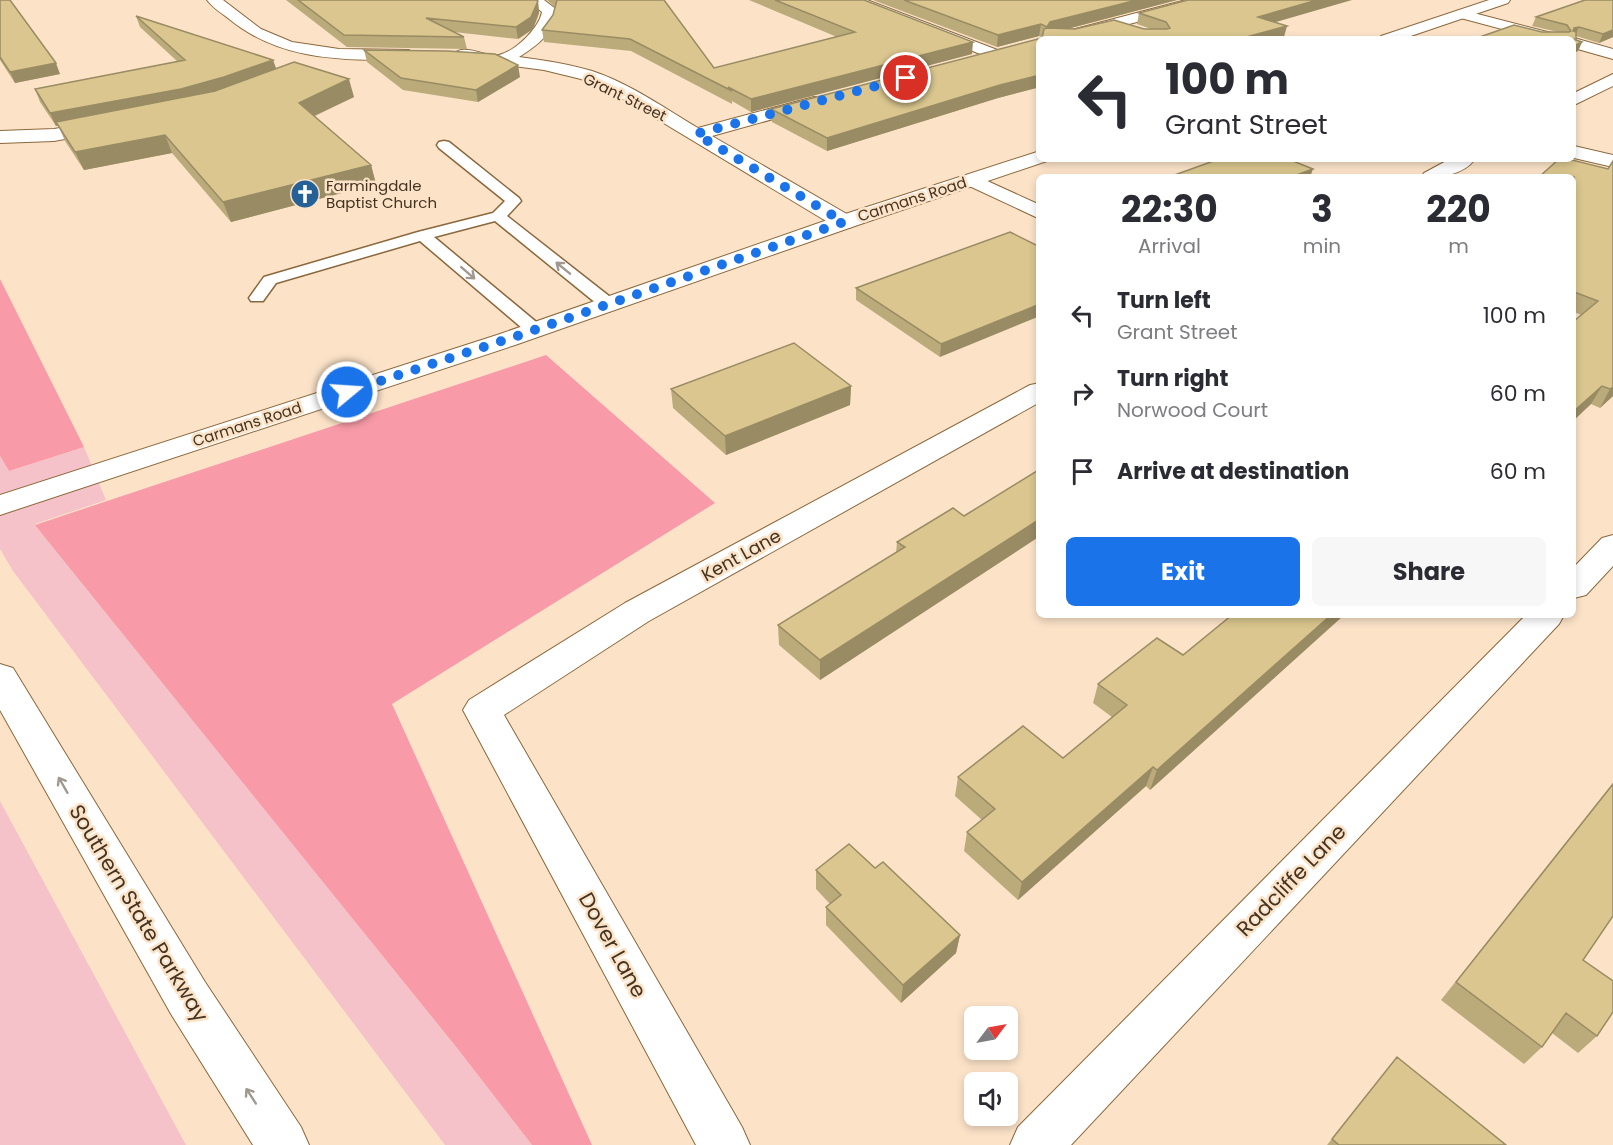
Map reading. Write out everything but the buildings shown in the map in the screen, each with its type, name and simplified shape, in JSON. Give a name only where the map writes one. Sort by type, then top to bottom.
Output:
[{"type":"main road","name":"Grant Street","points":[[214,0],[252,30],[272,40],[329,53],[504,58],[587,75],[633,97],[844,222]]},
{"type":"main road","points":[[504,58],[534,40],[549,23],[550,10],[534,0]]},
{"type":"main road","points":[[854,0],[1000,53],[971,60]]},
{"type":"main road","points":[[1066,36],[1203,0]]},
{"type":"main road","points":[[1396,36],[1503,0]]},
{"type":"main road","points":[[1462,14],[1546,36]]},
{"type":"main road","points":[[1114,24],[1140,33]]},
{"type":"main road","points":[[1576,44],[1613,54]]},
{"type":"main road","points":[[308,67],[329,53]]},
{"type":"main road","points":[[1576,99],[1613,79]]},
{"type":"main road","points":[[696,134],[833,97]]},
{"type":"main road","points":[[0,137],[54,135],[125,122]]},
{"type":"main road","points":[[1576,152],[1613,161]]},
{"type":"main road","name":"Carmans Road","points":[[0,505],[535,330],[844,222],[1036,158]]},
{"type":"main road","points":[[1437,174],[1459,162]]},
{"type":"main road","points":[[972,180],[1036,211]]},
{"type":"main road","name":"Kent Lane","points":[[501,744],[482,710],[637,612],[1036,393]]},
{"type":"main road","points":[[1576,585],[1613,546]]},
{"type":"main road","name":"Radcliffe Lane","points":[[1036,1145],[1543,618]]},
{"type":"main road","name":"Southern State Parkway","points":[[0,678],[188,998],[283,1145]]},
{"type":"main road","name":"Dover Lane","points":[[501,744],[724,1145]]},
{"type":"lane","points":[[257,298],[270,280],[423,235],[498,216],[514,201],[444,145]]},
{"type":"lane","points":[[498,216],[608,304]]},
{"type":"lane","points":[[423,235],[535,330]]},
{"type":"shaded area","points":[[0,279],[84,447],[9,471],[0,456]]},
{"type":"shaded area","points":[[546,355],[715,503],[392,704],[592,1145],[532,1145],[457,1048],[35,525]]},
{"type":"shaded area","points":[[84,447],[106,500],[35,524],[457,1048],[532,1145],[445,1145],[13,571],[0,549],[0,456],[9,471]]},
{"type":"shaded area","points":[[0,801],[186,1145],[0,1145]]},
{"type":"place","name":"Farmingdale Baptist Church","points":[[305,194]]},
{"type":"route","points":[[347,392],[520,335],[844,222],[696,134],[906,78]]}]
